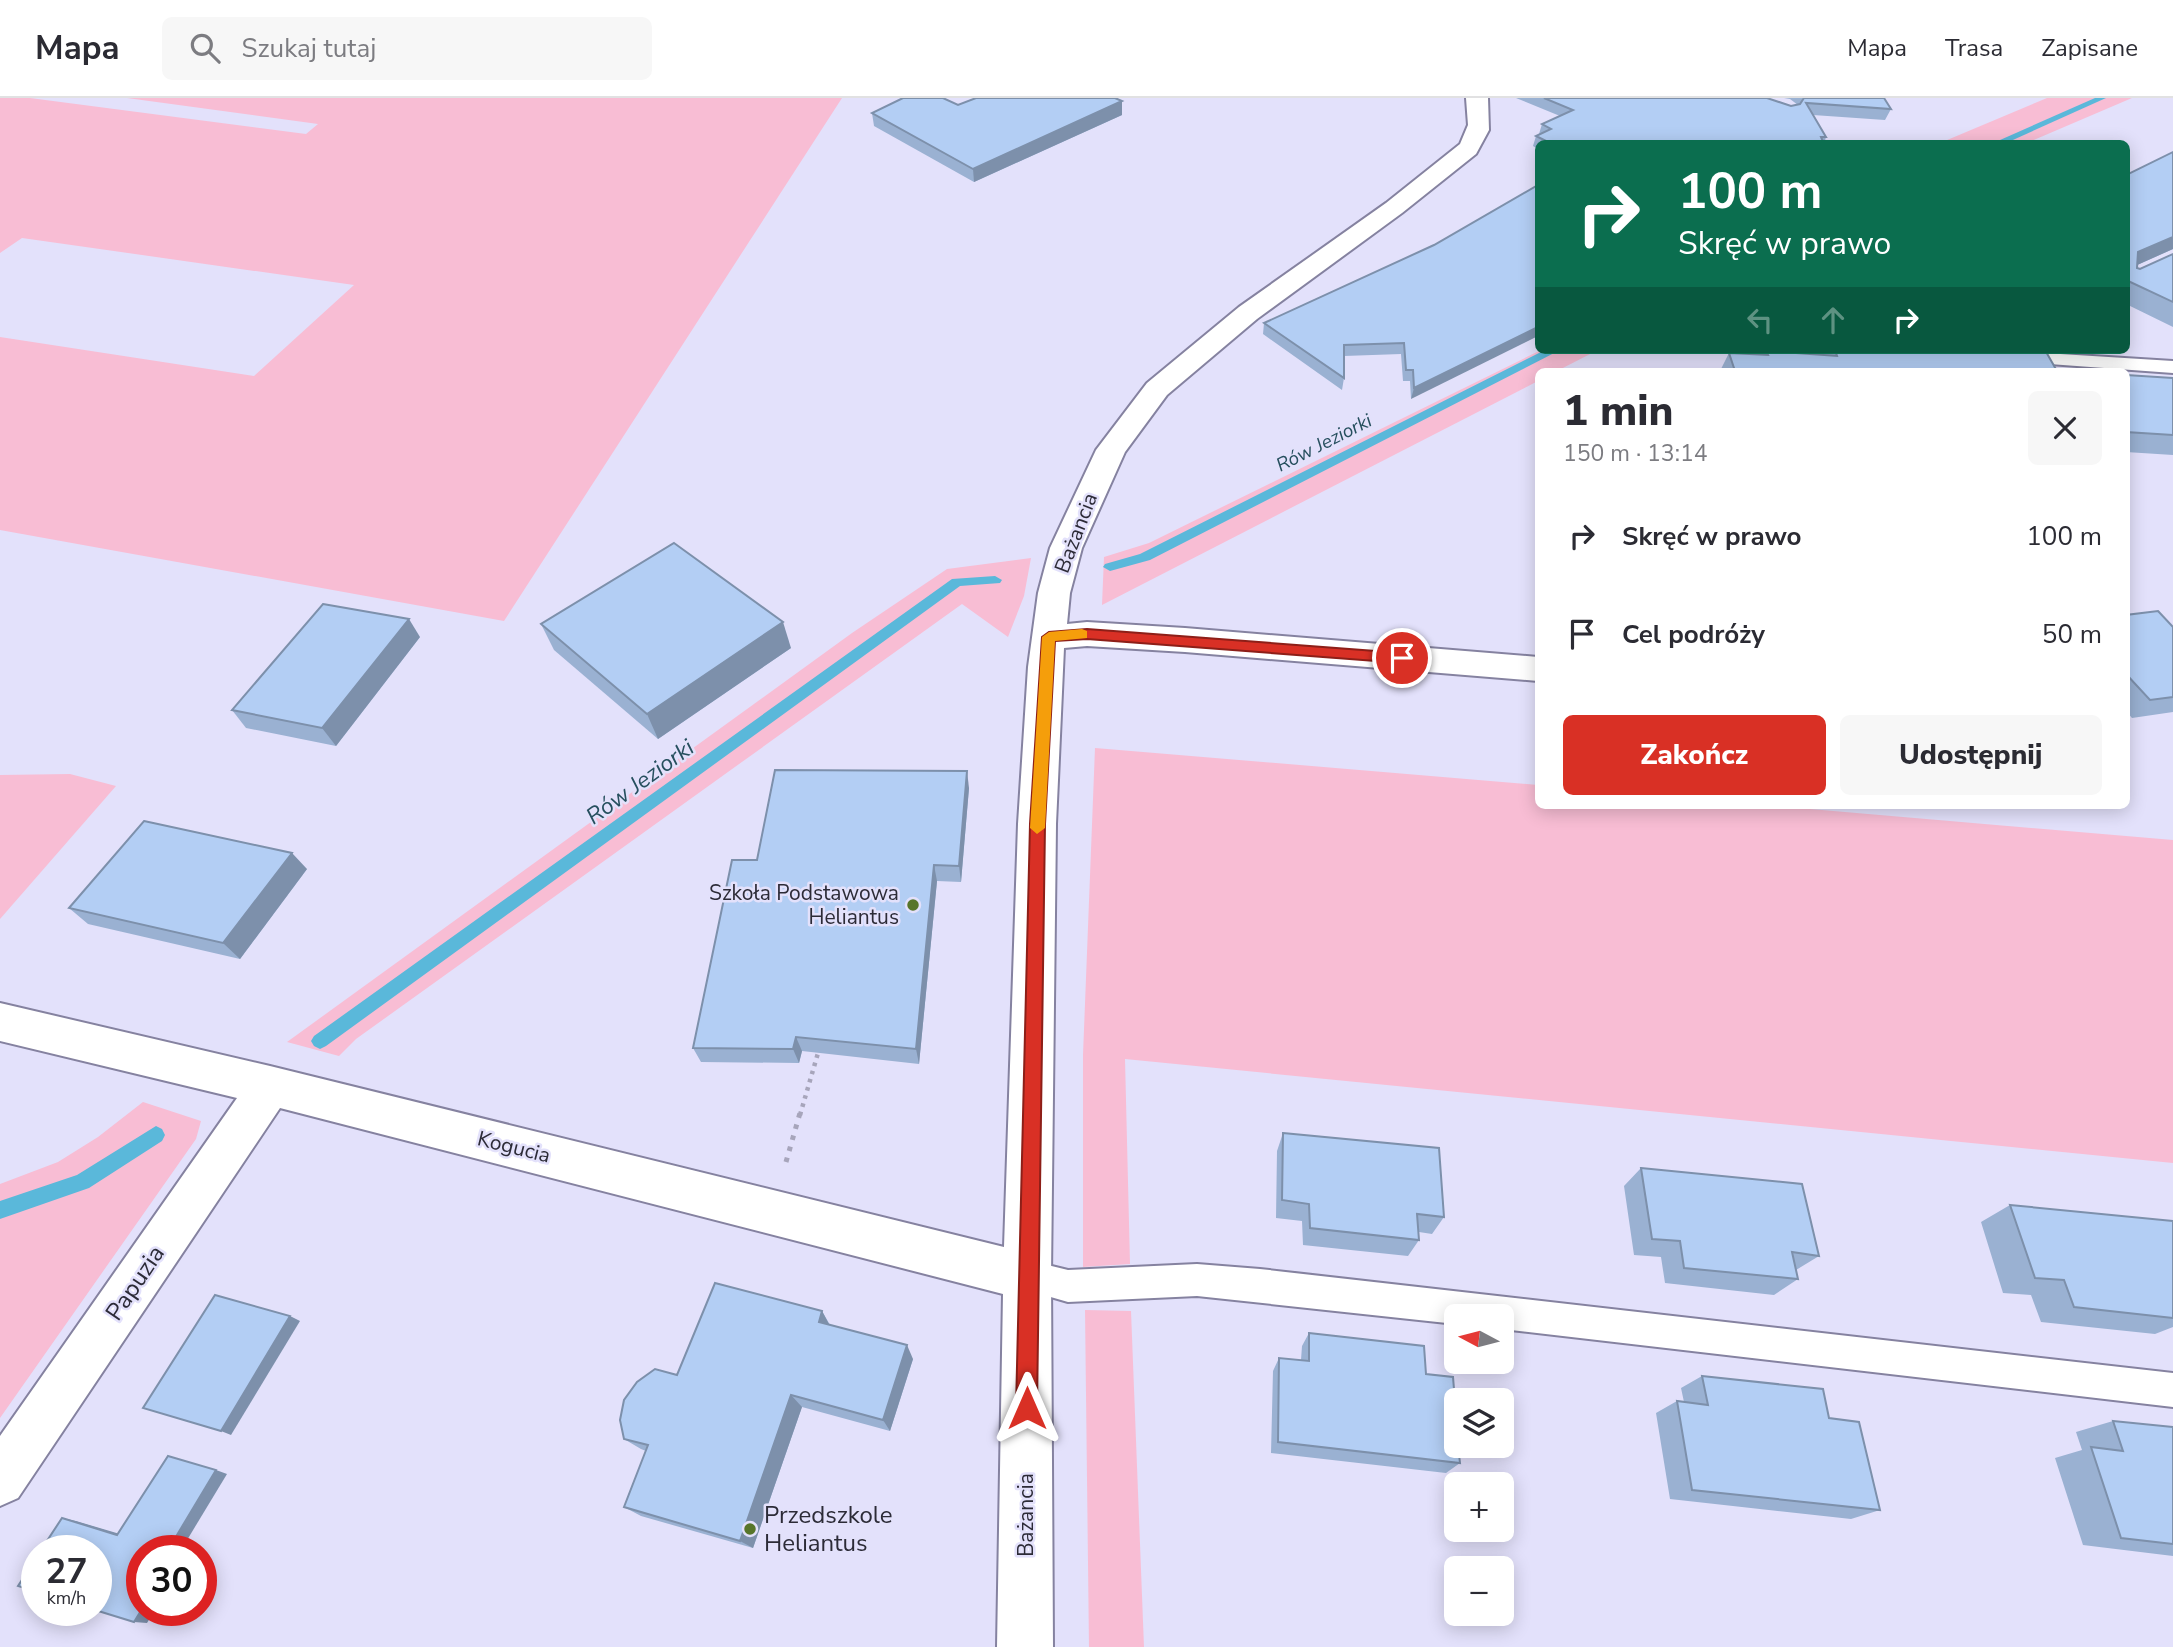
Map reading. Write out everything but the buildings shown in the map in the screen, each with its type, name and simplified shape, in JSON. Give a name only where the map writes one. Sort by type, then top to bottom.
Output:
[{"type":"street","name":"Bażancia","points":[[1025,1647],[1027,1276],[1037,824],[1049,637],[1054,593],[1066,548],[1111,450],[1157,389],[1248,313],[1394,208],[1468,149],[1480,126],[1477,98]]},
{"type":"street","points":[[1049,637],[1087,634],[1185,640],[1535,669]]},
{"type":"street","name":"Kogucia","points":[[0,1022],[270,1086],[1027,1276]]},
{"type":"street","name":"Papuzia","points":[[0,1480],[270,1086]]},
{"type":"lane","points":[[1996,356],[2173,367]]},
{"type":"lane","points":[[1027,1276],[1068,1286],[1197,1280],[1260,1284],[2173,1390]]},
{"type":"path","points":[[786,1162],[818,1053]]},
{"type":"shaded area","points":[[0,98],[30,98],[306,134],[318,124],[127,98],[842,98],[504,621],[0,530],[0,337],[254,376],[354,285],[22,238],[0,253]]},
{"type":"shaded area","points":[[2047,98],[2132,98],[2034,140],[1947,140]]},
{"type":"shaded area","points":[[1535,353],[1590,354],[1563,368],[1535,368],[1535,383],[1102,605],[1104,557],[1149,543]]},
{"type":"shaded area","points":[[1031,558],[1024,596],[1008,637],[962,604],[356,1039],[339,1056],[287,1042],[852,633],[947,569]]},
{"type":"shaded area","points":[[1095,748],[1535,785],[1535,809],[1810,809],[2173,840],[2173,1163],[1125,1059],[1130,1264],[1083,1267],[1083,1055]]},
{"type":"shaded area","points":[[70,774],[116,786],[0,919],[0,775]]},
{"type":"shaded area","points":[[143,1102],[201,1121],[196,1139],[0,1418],[0,1184],[58,1162],[98,1137]]},
{"type":"shaded area","points":[[1085,1310],[1131,1311],[1144,1647],[1089,1647]]},
{"type":"waterway","name":"Rów Jeziorki","points":[[2004,140],[2102,98]]},
{"type":"waterway","name":"Rów Jeziorki","points":[[1110,567],[1145,557],[1546,354]]},
{"type":"waterway","name":"Rów Jeziorki","points":[[320,1041],[957,582],[995,580]]},
{"type":"waterway","name":"Rów Jeziorki","points":[[0,1210],[82,1182],[156,1135]]},
{"type":"slow traffic","points":[[1037,828],[1045,667],[1049,637],[1082,634]]},
{"type":"place","name":"Szkoła Podstawowa Heliantus","points":[[913,905]]},
{"type":"place","name":"Przedszkole Heliantus","points":[[750,1529]]},
{"type":"route","points":[[1027,1408],[1027,1276],[1037,824],[1049,637],[1087,634],[1402,658]]}]
